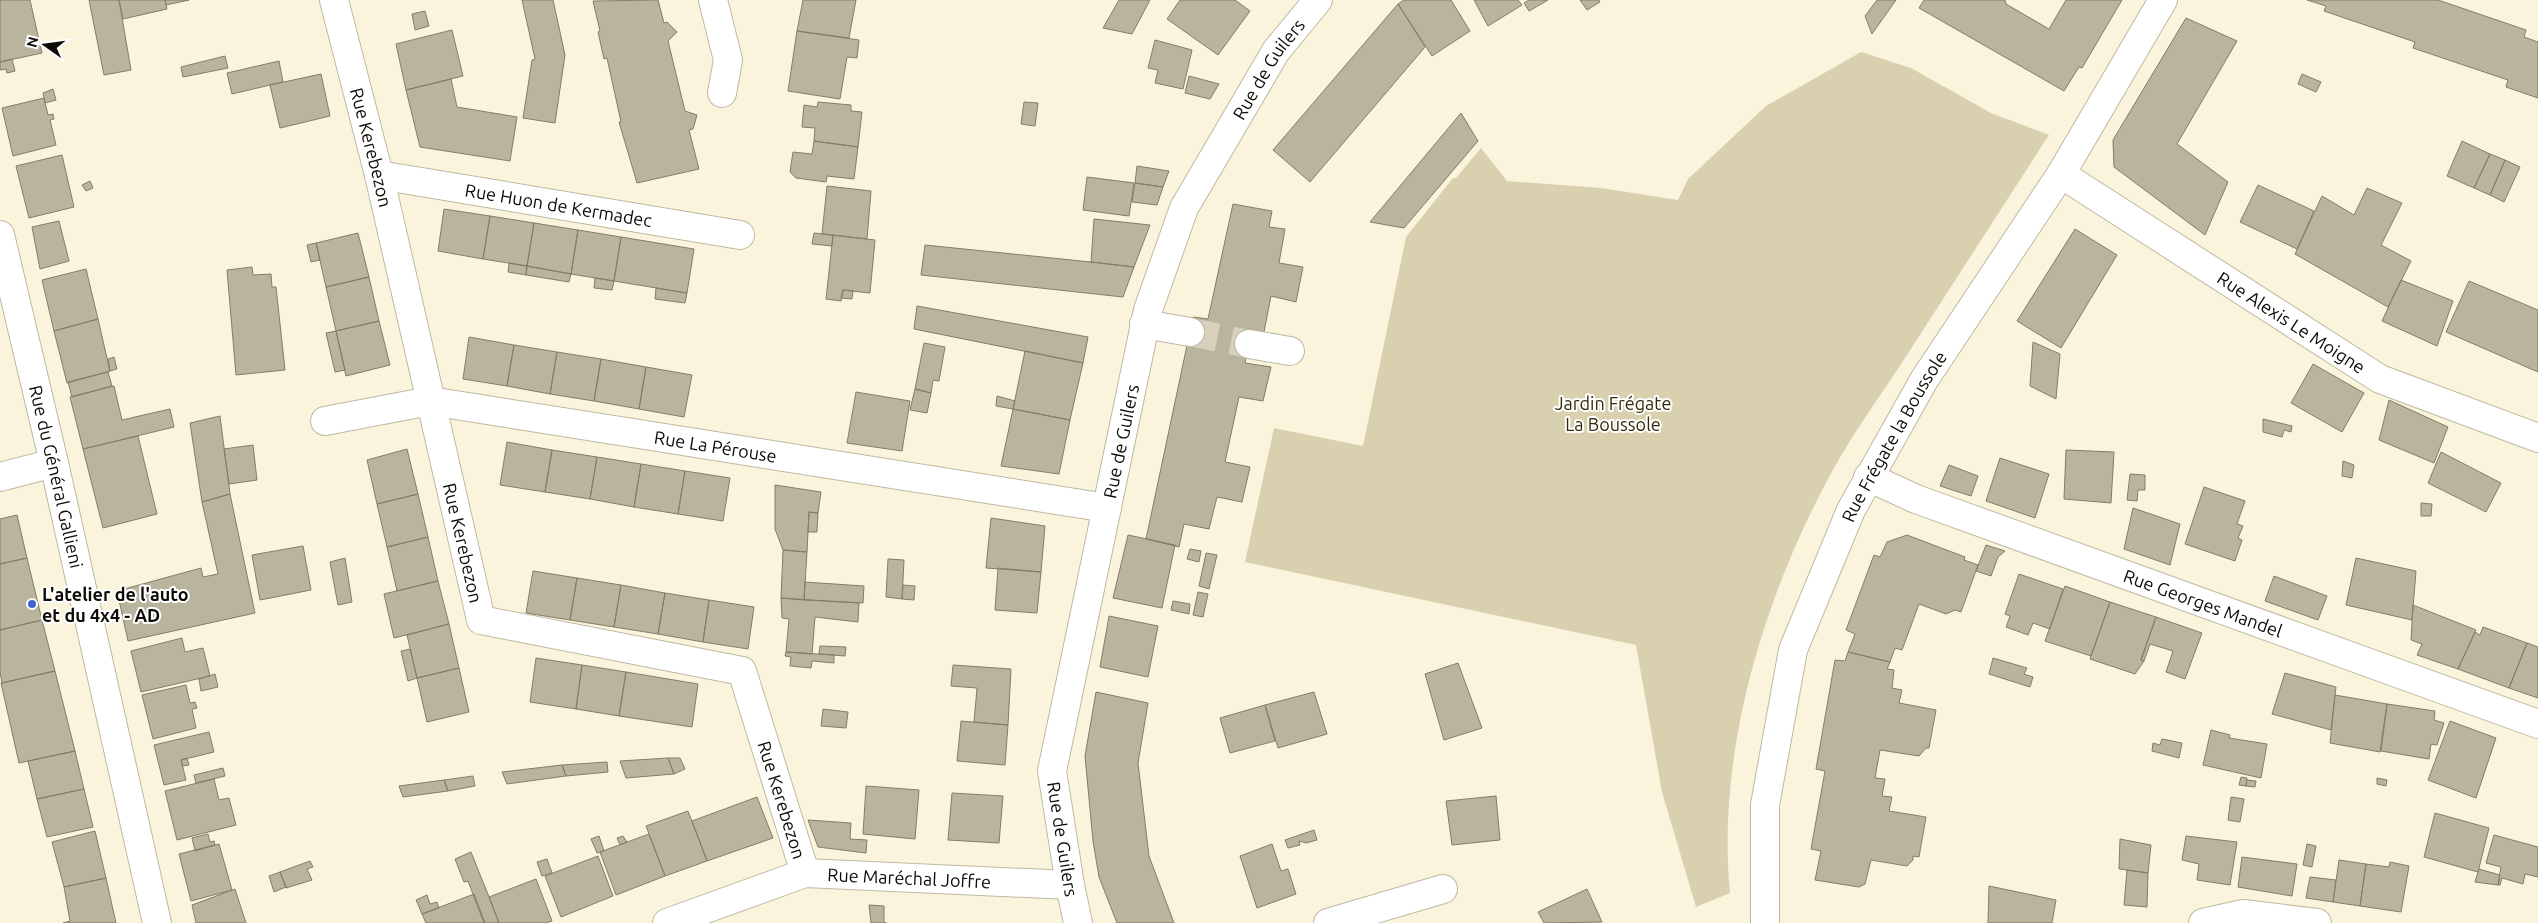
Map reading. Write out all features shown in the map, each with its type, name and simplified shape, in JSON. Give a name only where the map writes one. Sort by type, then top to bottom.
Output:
[{"type":"street","name":"Rue Kerebezon","points":[[334,0],[379,175],[481,620],[742,671],[805,873]]},
{"type":"street","points":[[713,0],[728,60],[722,93]]},
{"type":"street","name":"Rue de Guilers","points":[[1078,923],[1052,771],[1144,324],[1152,296],[1184,208],[1276,51],[1318,0]]},
{"type":"street","name":"Rue Frégate la Boussole","points":[[1765,923],[1765,804],[1794,650],[1851,510],[1924,380],[2060,174],[2163,0]]},
{"type":"street","name":"Rue Alexis Le Moigne","points":[[2060,174],[2380,379],[2538,438]]},
{"type":"street","name":"Rue Huon de Kermadec","points":[[379,175],[740,235]]},
{"type":"street","name":"Rue du Général Gallieni","points":[[0,235],[54,463],[157,923]]},
{"type":"street","points":[[1144,324],[1190,332]]},
{"type":"street","points":[[1249,344],[1290,351]]},
{"type":"street","name":"Rue La Pérouse","points":[[325,421],[430,401],[1107,508]]},
{"type":"street","points":[[0,477],[54,463]]},
{"type":"street","name":"Rue Georges Mandel","points":[[1868,477],[1916,499],[2538,724]]},
{"type":"street","name":"Rue Maréchal Joffre","points":[[667,923],[805,873],[1070,885]]},
{"type":"street","points":[[1328,923],[1443,889]]},
{"type":"street","points":[[2203,923],[2243,914],[2317,923]]},
{"type":"green space","name":"Jardin Frégate La Boussole","points":[[1861,52],[1911,68],[1991,113],[2049,135],[1851,440],[1809,516],[1767,620],[1751,674],[1739,729],[1731,784],[1728,839],[1730,893],[1696,907],[1662,792],[1636,645],[1245,562],[1274,428],[1363,446],[1406,237],[1453,178],[1456,178],[1481,148],[1507,181],[1601,188],[1678,200],[1688,179],[1766,106]]},
{"type":"building","points":[[0,0],[30,0],[42,53],[0,62]]},
{"type":"building","points":[[89,0],[119,0],[131,70],[104,75]]},
{"type":"building","points":[[119,0],[165,0],[167,9],[123,19]]},
{"type":"building","points":[[165,0],[189,0],[166,5]]},
{"type":"building","points":[[522,0],[553,0],[565,55],[555,123],[523,118],[532,60],[535,59]]},
{"type":"building","points":[[658,0],[664,23],[667,22],[677,32],[668,41],[685,111],[697,115],[693,129],[689,130],[699,169],[637,183],[619,122],[621,122],[607,58],[604,59],[593,1]]},
{"type":"building","points":[[803,0],[856,0],[849,38],[797,31]]},
{"type":"building","points":[[1119,0],[1150,0],[1132,34],[1103,28]]},
{"type":"building","points":[[1180,0],[1235,0],[1250,11],[1218,55],[1167,19]]},
{"type":"building","points":[[1404,0],[1451,0],[1470,31],[1432,56],[1398,4]]},
{"type":"building","points":[[1474,0],[1518,0],[1522,5],[1488,26]]},
{"type":"building","points":[[1529,0],[1548,0],[1529,11],[1524,3]]},
{"type":"building","points":[[1580,0],[1599,0],[1600,2],[1587,10]]},
{"type":"building","points":[[1877,0],[1896,0],[1872,34],[1865,16]]},
{"type":"building","points":[[1924,0],[2005,0],[2006,4],[2049,29],[2066,0],[2122,0],[2082,68],[2079,67],[2064,91],[1919,8]]},
{"type":"building","points":[[2307,0],[2438,0],[2526,30],[2524,37],[2538,42],[2538,98],[2506,87],[2508,80],[2413,48],[2415,42],[2324,11],[2326,6]]},
{"type":"building","points":[[1398,4],[1425,47],[1310,182],[1273,150]]},
{"type":"building","points":[[425,11],[429,26],[415,30],[412,14]]},
{"type":"building","points":[[2186,18],[2237,41],[2177,144],[2228,182],[2205,235],[2114,167],[2113,140]]},
{"type":"building","points":[[452,30],[463,76],[406,90],[396,44]]},
{"type":"building","points":[[797,31],[859,40],[857,58],[847,57],[840,99],[788,91]]},
{"type":"building","points":[[1155,40],[1192,50],[1183,89],[1155,83],[1158,70],[1148,68]]},
{"type":"building","points":[[225,56],[228,68],[183,77],[181,67]]},
{"type":"building","points":[[12,59],[15,71],[7,73],[6,69],[0,70],[0,62]]},
{"type":"building","points":[[279,61],[283,82],[232,94],[227,73]]},
{"type":"building","points":[[321,74],[330,116],[280,128],[270,85]]},
{"type":"building","points":[[2302,74],[2321,82],[2316,92],[2298,84]]},
{"type":"building","points":[[1189,76],[1219,84],[1210,99],[1185,93]]},
{"type":"building","points":[[451,79],[457,107],[517,117],[510,161],[420,147],[406,90]]},
{"type":"building","points":[[53,89],[56,100],[45,103],[43,93]]},
{"type":"building","points":[[44,98],[48,115],[53,114],[54,119],[50,120],[56,145],[13,156],[2,108]]},
{"type":"building","points":[[818,102],[851,105],[851,111],[862,112],[858,147],[814,141],[815,128],[802,127],[804,105],[817,107]]},
{"type":"building","points":[[1024,102],[1038,103],[1035,126],[1021,124]]},
{"type":"building","points":[[1461,113],[1478,141],[1404,228],[1370,222]]},
{"type":"building","points":[[814,141],[858,147],[854,179],[827,176],[826,182],[796,178],[790,172],[793,152],[812,154]]},
{"type":"building","points":[[2462,141],[2490,154],[2474,188],[2447,176]]},
{"type":"building","points":[[2490,154],[2505,160],[2490,195],[2474,188]]},
{"type":"building","points":[[62,155],[74,207],[29,218],[16,166]]},
{"type":"building","points":[[2505,160],[2520,167],[2504,202],[2490,195]]},
{"type":"building","points":[[1137,166],[1169,171],[1163,187],[1135,183]]},
{"type":"building","points":[[1087,177],[1134,183],[1129,216],[1083,210]]},
{"type":"building","points":[[90,181],[93,188],[86,191],[82,185]]},
{"type":"building","points":[[1135,183],[1163,187],[1157,205],[1132,202]]},
{"type":"building","points":[[2258,185],[2314,211],[2297,249],[2240,222]]},
{"type":"building","points":[[827,186],[871,191],[867,239],[822,234]]},
{"type":"building","points":[[2367,188],[2402,203],[2381,245],[2411,261],[2388,307],[2295,254],[2322,196],[2354,215]]},
{"type":"building","points":[[1233,204],[1272,211],[1269,227],[1285,229],[1279,263],[1303,267],[1296,302],[1271,296],[1264,332],[1251,330],[1245,363],[1271,367],[1263,401],[1239,397],[1225,462],[1250,467],[1242,502],[1217,497],[1209,529],[1184,524],[1179,547],[1146,539],[1193,317],[1208,319]]},
{"type":"building","points":[[444,209],[490,216],[483,259],[438,251]]},
{"type":"building","points":[[490,216],[534,223],[527,266],[483,259]]},
{"type":"building","points":[[1094,219],[1150,225],[1134,267],[1091,262]]},
{"type":"building","points":[[59,221],[69,261],[40,269],[32,227]]},
{"type":"building","points":[[534,223],[578,230],[571,274],[527,266]]},
{"type":"building","points":[[2075,229],[2117,255],[2061,348],[2017,321]]},
{"type":"building","points":[[578,230],[621,237],[614,281],[571,274]]},
{"type":"building","points":[[358,233],[369,277],[326,287],[316,243]]},
{"type":"building","points":[[814,233],[833,235],[832,246],[812,244]]},
{"type":"building","points":[[833,235],[875,240],[870,293],[843,290],[841,301],[826,299]]},
{"type":"building","points":[[621,237],[694,249],[687,293],[614,281]]},
{"type":"building","points":[[316,243],[320,260],[311,262],[307,245]]},
{"type":"building","points":[[925,245],[1134,267],[1123,297],[921,275]]},
{"type":"building","points":[[509,263],[527,266],[526,275],[508,272]]},
{"type":"building","points":[[527,266],[571,274],[569,282],[526,275]]},
{"type":"building","points":[[252,267],[253,275],[271,274],[272,287],[276,287],[285,370],[236,375],[227,270]]},
{"type":"building","points":[[86,269],[98,319],[54,331],[42,280]]},
{"type":"building","points":[[369,277],[379,321],[336,331],[326,287]]},
{"type":"building","points":[[595,278],[614,281],[612,290],[594,288]]},
{"type":"building","points":[[2401,280],[2453,301],[2437,346],[2382,321]]},
{"type":"building","points":[[2469,281],[2538,310],[2538,372],[2446,332]]},
{"type":"building","points":[[656,288],[687,293],[685,303],[655,299]]},
{"type":"building","points":[[843,290],[853,291],[852,299],[841,298]]},
{"type":"building","points":[[917,306],[1088,337],[1083,363],[914,329]]},
{"type":"building","points":[[98,319],[110,371],[67,383],[54,331]]},
{"type":"building","points":[[379,321],[390,365],[346,376],[336,331]]},
{"type":"building","points":[[336,331],[345,370],[335,372],[326,333]]},
{"type":"building","points":[[469,337],[514,345],[507,386],[463,379]]},
{"type":"building","points":[[2033,342],[2060,354],[2056,399],[2030,386]]},
{"type":"building","points":[[924,343],[945,347],[939,381],[933,380],[931,393],[915,389]]},
{"type":"building","points":[[514,345],[557,352],[550,394],[507,386]]},
{"type":"building","points":[[1025,351],[1083,363],[1070,420],[1013,409]]},
{"type":"building","points":[[557,352],[601,359],[594,401],[550,394]]},
{"type":"building","points":[[114,357],[117,369],[110,371],[108,359]]},
{"type":"building","points":[[601,359],[646,367],[639,409],[594,401]]},
{"type":"building","points":[[2313,364],[2364,393],[2342,432],[2291,403]]},
{"type":"building","points":[[646,367],[692,375],[684,417],[639,409]]},
{"type":"building","points":[[108,372],[112,386],[72,397],[68,382]]},
{"type":"building","points":[[114,386],[122,420],[170,409],[174,427],[83,449],[70,397]]},
{"type":"building","points":[[915,389],[931,393],[927,413],[910,410]]},
{"type":"building","points":[[856,392],[910,401],[902,451],[847,443]]},
{"type":"building","points":[[997,396],[1015,401],[1013,409],[996,406]]},
{"type":"building","points":[[2389,400],[2448,427],[2434,463],[2379,440]]},
{"type":"building","points":[[1013,409],[1070,420],[1059,474],[1001,466]]},
{"type":"building","points":[[220,416],[230,494],[202,502],[190,423]]},
{"type":"building","points":[[2263,419],[2292,426],[2291,432],[2284,430],[2282,437],[2263,432]]},
{"type":"building","points":[[138,436],[157,514],[103,528],[83,449]]},
{"type":"building","points":[[507,442],[552,450],[545,492],[500,485]]},
{"type":"building","points":[[253,445],[257,480],[229,484],[224,449]]},
{"type":"building","points":[[407,449],[418,494],[377,504],[367,460]]},
{"type":"building","points":[[552,450],[597,457],[590,499],[545,492]]},
{"type":"building","points":[[2066,450],[2114,452],[2111,503],[2064,499]]},
{"type":"building","points":[[2441,452],[2501,483],[2486,512],[2428,483]]},
{"type":"building","points":[[597,457],[641,464],[634,507],[590,499]]},
{"type":"building","points":[[2000,458],[2049,474],[2035,518],[1986,501]]},
{"type":"building","points":[[2343,461],[2354,465],[2352,478],[2342,476]]},
{"type":"building","points":[[641,464],[685,471],[678,514],[634,507]]},
{"type":"building","points":[[1949,465],[1978,476],[1971,496],[1940,486]]},
{"type":"building","points":[[685,471],[730,478],[723,521],[678,514]]},
{"type":"building","points":[[2130,474],[2145,475],[2145,490],[2138,490],[2137,501],[2127,500]]},
{"type":"building","points":[[775,485],[821,492],[818,513],[809,512],[807,552],[783,550],[775,529]]},
{"type":"building","points":[[2204,487],[2245,501],[2237,524],[2243,526],[2238,538],[2242,540],[2235,561],[2185,544]]},
{"type":"building","points":[[230,494],[255,613],[128,641],[117,591],[201,568],[203,577],[218,574],[202,502]]},
{"type":"building","points":[[418,494],[428,537],[387,547],[377,504]]},
{"type":"building","points":[[2421,503],[2432,504],[2431,516],[2421,516]]},
{"type":"building","points":[[2133,508],[2180,524],[2170,565],[2124,549]]},
{"type":"building","points":[[809,512],[818,513],[817,532],[808,532]]},
{"type":"building","points":[[17,515],[27,558],[0,564],[0,519]]},
{"type":"building","points":[[991,518],[1045,526],[1041,572],[986,568]]},
{"type":"building","points":[[1128,535],[1175,545],[1162,608],[1113,598]]},
{"type":"building","points":[[1907,535],[1965,557],[1964,560],[1978,565],[1961,612],[1955,610],[1946,614],[1919,604],[1902,650],[1895,648],[1890,662],[1848,652],[1855,634],[1846,630],[1874,555],[1880,557],[1887,542]]},
{"type":"building","points":[[428,537],[438,581],[397,591],[387,547]]},
{"type":"building","points":[[1986,545],[2005,551],[1998,557],[1991,576],[1976,571]]},
{"type":"building","points":[[303,546],[311,590],[260,600],[252,555]]},
{"type":"building","points":[[1190,549],[1201,551],[1199,562],[1187,559]]},
{"type":"building","points":[[783,550],[807,552],[804,600],[781,598]]},
{"type":"building","points":[[1206,553],[1217,555],[1209,589],[1199,586]]},
{"type":"building","points":[[27,558],[42,620],[0,630],[0,564]]},
{"type":"building","points":[[345,558],[352,602],[338,605],[330,562]]},
{"type":"building","points":[[2356,558],[2416,571],[2412,620],[2346,605]]},
{"type":"building","points":[[888,559],[904,560],[902,599],[886,597]]},
{"type":"building","points":[[998,568],[1041,572],[1037,613],[995,610]]},
{"type":"building","points":[[533,571],[577,578],[570,620],[526,613]]},
{"type":"building","points":[[2019,574],[2063,589],[2050,629],[2033,623],[2028,635],[2006,627],[2010,616],[2005,614]]},
{"type":"building","points":[[2274,576],[2327,596],[2318,620],[2265,601]]},
{"type":"building","points":[[577,578],[621,585],[614,627],[570,620]]},
{"type":"building","points":[[438,581],[449,624],[394,638],[384,594]]},
{"type":"building","points":[[805,582],[864,586],[863,603],[804,600]]},
{"type":"building","points":[[621,585],[665,593],[658,634],[614,627]]},
{"type":"building","points":[[903,585],[915,586],[914,600],[902,599]]},
{"type":"building","points":[[2065,586],[2110,602],[2091,656],[2045,641]]},
{"type":"building","points":[[1198,592],[1208,594],[1203,617],[1193,615]]},
{"type":"building","points":[[665,593],[709,600],[703,642],[658,634]]},
{"type":"building","points":[[781,598],[859,603],[858,622],[815,617],[812,654],[786,652],[789,619],[782,618]]},
{"type":"building","points":[[709,600],[754,607],[748,649],[703,642]]},
{"type":"building","points":[[1173,601],[1190,604],[1189,614],[1171,610]]},
{"type":"building","points":[[2110,602],[2156,617],[2141,660],[2144,661],[2135,674],[2090,659]]},
{"type":"building","points":[[2413,605],[2476,630],[2458,669],[2417,655],[2422,644],[2411,640]]},
{"type":"building","points":[[1109,616],[1158,626],[1148,677],[1100,667]]},
{"type":"building","points":[[2156,617],[2202,633],[2185,679],[2166,672],[2173,651],[2150,644],[2144,661],[2141,660]]},
{"type":"building","points":[[42,620],[55,671],[2,683],[0,672],[0,630]]},
{"type":"building","points":[[449,624],[459,668],[417,678],[407,635]]},
{"type":"building","points":[[2483,627],[2527,643],[2509,688],[2458,669],[2475,632],[2480,635]]},
{"type":"building","points":[[182,638],[185,652],[203,648],[210,676],[141,692],[131,651]]},
{"type":"building","points":[[2527,643],[2538,647],[2538,698],[2509,688]]},
{"type":"building","points":[[820,646],[846,647],[845,656],[819,654]]},
{"type":"building","points":[[410,649],[417,678],[408,681],[401,651]]},
{"type":"building","points":[[786,652],[834,655],[834,663],[812,661],[811,668],[790,666],[791,657],[785,656]]},
{"type":"building","points":[[1848,652],[1890,662],[1887,669],[1894,670],[1892,688],[1902,690],[1899,703],[1936,710],[1929,748],[1926,748],[1919,756],[1880,750],[1875,778],[1885,779],[1882,796],[1892,797],[1889,811],[1926,817],[1919,857],[1913,856],[1913,860],[1907,866],[1871,860],[1865,884],[1859,887],[1815,880],[1821,851],[1811,849],[1825,771],[1816,769],[1835,660],[1845,661]]},
{"type":"building","points":[[536,658],[582,665],[576,709],[530,702]]},
{"type":"building","points":[[1993,658],[2027,668],[2024,674],[2033,677],[2030,687],[1989,674]]},
{"type":"building","points":[[1458,663],[1482,728],[1444,740],[1425,674]]},
{"type":"building","points":[[582,665],[626,672],[619,716],[576,709]]},
{"type":"building","points":[[953,665],[1011,669],[1008,725],[974,722],[977,688],[951,686]]},
{"type":"building","points":[[459,668],[469,712],[427,722],[417,678]]},
{"type":"building","points":[[55,671],[75,751],[19,763],[1,683]]},
{"type":"building","points":[[626,672],[698,684],[692,727],[619,716]]},
{"type":"building","points":[[2285,673],[2336,687],[2331,730],[2272,714]]},
{"type":"building","points":[[215,674],[218,687],[201,691],[199,679]]},
{"type":"building","points":[[186,685],[190,703],[195,702],[197,708],[192,709],[196,728],[153,739],[142,695]]},
{"type":"building","points":[[1096,692],[1148,703],[1138,763],[1149,856],[1174,923],[1117,923],[1099,877],[1093,841],[1085,756]]},
{"type":"building","points":[[1314,692],[1327,734],[1278,748],[1265,705]]},
{"type":"building","points":[[2335,695],[2387,704],[2380,752],[2330,743]]},
{"type":"building","points":[[2387,704],[2435,711],[2434,720],[2444,723],[2437,745],[2431,744],[2429,759],[2381,751]]},
{"type":"building","points":[[1265,705],[1275,741],[1230,753],[1220,718]]},
{"type":"building","points":[[823,709],[848,712],[846,728],[821,726]]},
{"type":"building","points":[[961,721],[1008,725],[1005,765],[957,761]]},
{"type":"building","points":[[2450,721],[2496,738],[2476,798],[2428,780]]},
{"type":"building","points":[[2211,730],[2230,735],[2229,738],[2267,744],[2261,778],[2203,765]]},
{"type":"building","points":[[209,732],[214,752],[181,760],[186,780],[164,785],[154,745]]},
{"type":"building","points":[[2162,739],[2182,743],[2179,758],[2152,751],[2153,743],[2160,745]]},
{"type":"building","points":[[75,751],[84,789],[37,799],[28,761]]},
{"type":"building","points":[[187,758],[189,765],[183,766],[181,760]]},
{"type":"building","points":[[668,758],[674,774],[626,778],[620,761]]},
{"type":"building","points":[[668,758],[680,758],[685,769],[674,774]]},
{"type":"building","points":[[607,762],[608,772],[566,776],[562,765]]},
{"type":"building","points":[[562,765],[566,776],[507,784],[502,772]]},
{"type":"building","points":[[223,768],[225,776],[196,783],[194,775]]},
{"type":"building","points":[[473,776],[475,786],[448,791],[444,780]]},
{"type":"building","points":[[2241,777],[2247,778],[2246,786],[2239,785]]},
{"type":"building","points":[[2377,778],[2387,780],[2386,786],[2377,784]]},
{"type":"building","points":[[214,779],[219,800],[229,798],[236,825],[177,840],[165,791]]},
{"type":"building","points":[[444,780],[448,791],[403,797],[399,786]]},
{"type":"building","points":[[2247,780],[2256,781],[2255,787],[2246,786]]},
{"type":"building","points":[[866,786],[919,790],[915,839],[863,834]]},
{"type":"building","points":[[84,789],[93,827],[47,837],[37,799]]},
{"type":"building","points":[[952,793],[1003,796],[999,843],[948,840]]},
{"type":"building","points":[[1496,796],[1500,840],[1452,845],[1446,801]]},
{"type":"building","points":[[757,797],[773,838],[707,861],[692,821]]},
{"type":"building","points":[[2231,797],[2244,799],[2240,822],[2228,820]]},
{"type":"building","points":[[688,811],[707,861],[665,876],[646,826]]},
{"type":"building","points":[[2435,813],[2489,828],[2478,872],[2424,857]]},
{"type":"building","points":[[808,820],[851,823],[850,839],[867,840],[866,853],[818,847]]},
{"type":"building","points":[[1314,830],[1317,840],[1306,843],[1299,841],[1300,845],[1288,848],[1285,840]]},
{"type":"building","points":[[95,831],[106,878],[64,887],[52,842]]},
{"type":"building","points":[[208,834],[210,842],[214,841],[215,845],[195,851],[192,838]]},
{"type":"building","points":[[649,834],[665,876],[616,895],[600,852]]},
{"type":"building","points":[[2494,835],[2538,847],[2538,877],[2525,874],[2523,884],[2502,878],[2500,885],[2498,885],[2501,867],[2486,863]]},
{"type":"building","points":[[599,836],[604,851],[597,853],[591,839]]},
{"type":"building","points":[[623,836],[627,842],[620,845],[617,838]]},
{"type":"building","points":[[2186,836],[2237,842],[2230,885],[2197,880],[2199,864],[2182,860]]},
{"type":"building","points":[[2120,839],[2151,845],[2148,873],[2119,869]]},
{"type":"building","points":[[219,844],[232,890],[191,901],[179,854]]},
{"type":"building","points":[[1272,844],[1281,871],[1288,869],[1296,894],[1257,908],[1240,856]]},
{"type":"building","points":[[2307,844],[2316,846],[2312,867],[2303,865]]},
{"type":"building","points":[[471,852],[499,923],[484,923],[468,881],[464,882],[455,859]]},
{"type":"building","points":[[598,856],[613,896],[561,917],[545,876]]},
{"type":"building","points":[[2242,857],[2297,864],[2292,896],[2238,887]]},
{"type":"building","points":[[547,859],[552,873],[542,876],[537,862]]},
{"type":"building","points":[[2339,860],[2366,864],[2360,906],[2333,902]]},
{"type":"building","points":[[310,861],[313,867],[307,869],[312,880],[286,888],[280,872]]},
{"type":"building","points":[[2390,862],[2409,866],[2401,912],[2360,906],[2366,864],[2389,867]]},
{"type":"building","points":[[2479,869],[2500,875],[2498,885],[2475,882]]},
{"type":"building","points":[[2127,870],[2148,873],[2147,907],[2124,905]]},
{"type":"building","points":[[280,872],[286,887],[274,892],[269,876]]},
{"type":"building","points":[[2310,877],[2336,880],[2333,902],[2306,898]]},
{"type":"building","points":[[106,878],[116,923],[63,923],[70,921],[64,887]]},
{"type":"building","points":[[536,879],[552,921],[546,923],[499,923],[489,897]]},
{"type":"building","points":[[1989,886],[2056,900],[2052,923],[1988,923]]},
{"type":"building","points":[[235,889],[246,923],[196,923],[192,905]]},
{"type":"building","points":[[1587,889],[1602,922],[1544,923],[1538,912]]},
{"type":"building","points":[[474,894],[485,923],[426,923],[422,914]]},
{"type":"building","points":[[427,895],[430,904],[437,902],[439,908],[422,914],[416,900]]},
{"type":"building","points":[[869,905],[884,906],[884,923],[871,923]]},
{"type":"tunnel","points":[[1190,332],[1249,344]]},
{"type":"place","name":"L'atelier de l'auto et du 4x4 - AD","points":[[32,604]]}]
